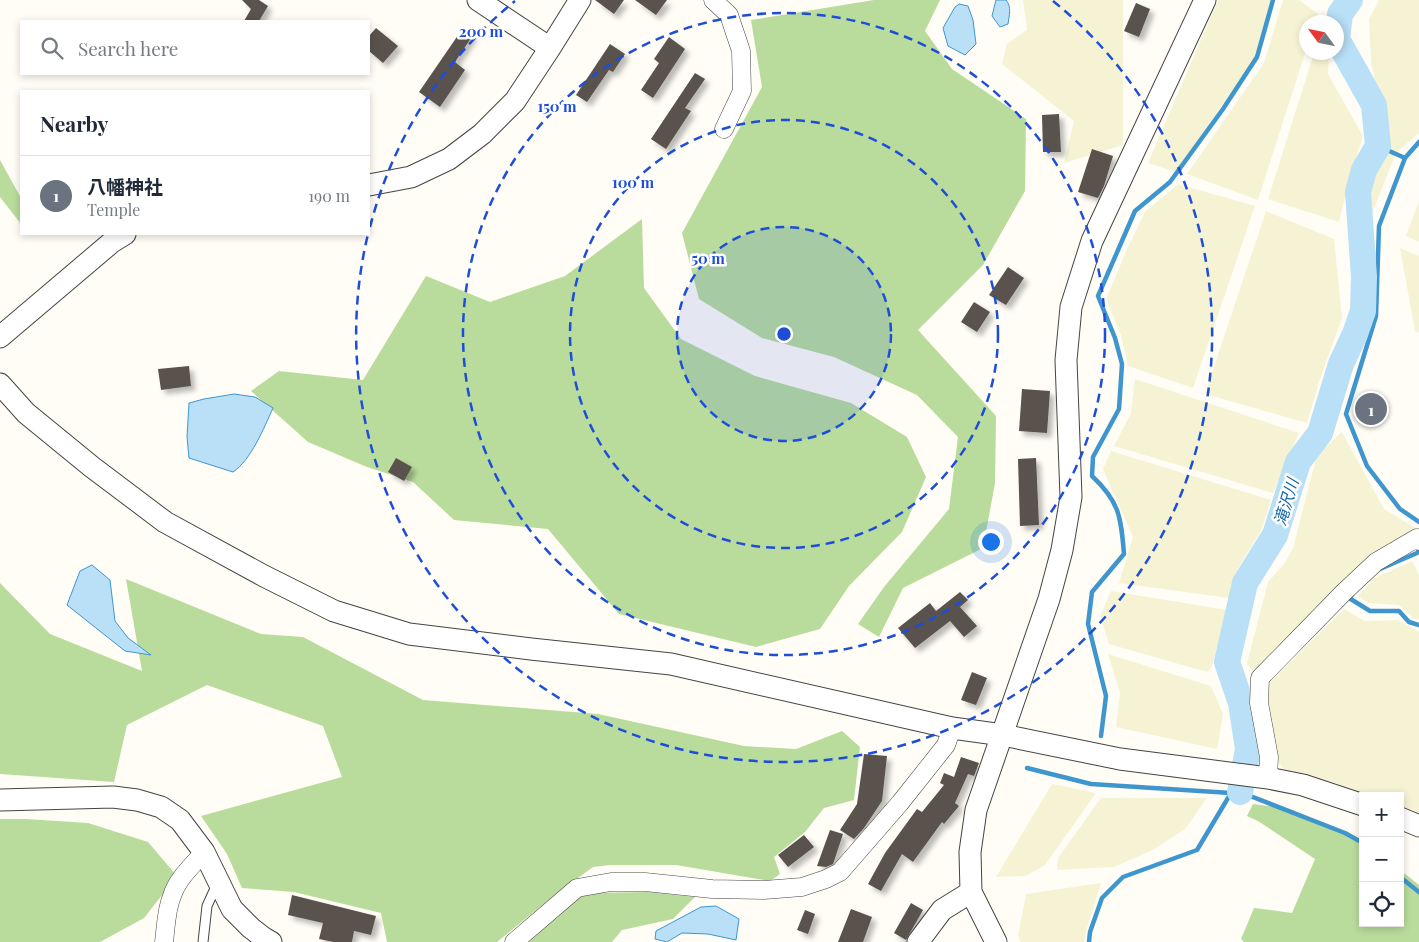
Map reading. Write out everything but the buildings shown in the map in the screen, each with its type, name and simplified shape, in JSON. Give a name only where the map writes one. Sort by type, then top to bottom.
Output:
[{"type":"street","points":[[478,0],[550,48]]},
{"type":"street","points":[[370,185],[411,177],[449,159],[482,134],[515,101],[580,0]]},
{"type":"street","points":[[713,0],[730,14],[741,51],[742,91],[724,129]]},
{"type":"street","points":[[996,942],[971,892],[970,852],[976,810],[1049,599],[1062,550],[1071,497],[1066,360],[1071,307],[1092,241],[1205,0]]},
{"type":"street","points":[[0,337],[122,235]]},
{"type":"street","points":[[0,384],[26,413],[164,522],[264,576],[334,610],[409,634],[672,664],[952,728],[1003,735],[1120,759],[1268,778],[1303,785],[1359,804]]},
{"type":"street","points":[[1268,778],[1269,757],[1259,703],[1260,678],[1376,562],[1418,539]]},
{"type":"street","points":[[514,942],[577,888],[611,882],[646,882],[712,889],[764,890],[802,887],[826,879],[840,872],[895,810],[946,745],[952,728]]},
{"type":"street","points":[[0,800],[113,797],[137,800],[160,807],[175,817],[204,852],[232,909],[251,928],[271,942]]},
{"type":"street","points":[[1404,820],[1419,826]]},
{"type":"street","points":[[164,942],[172,894],[186,873],[204,852]]},
{"type":"street","points":[[918,942],[942,910],[971,892]]},
{"type":"lane","points":[[203,942],[207,906],[218,882]]},
{"type":"shaded area","points":[[1023,0],[1123,0],[1123,145],[1064,163],[1074,121],[1002,64],[1007,44],[1027,30]]},
{"type":"shaded area","points":[[1218,0],[1273,0],[1255,57],[1176,172],[1148,163]]},
{"type":"shaded area","points":[[1283,0],[1299,0],[1318,14],[1299,15],[1299,60],[1303,60],[1258,200],[1187,174],[1264,63]]},
{"type":"shaded area","points":[[1379,0],[1419,0],[1419,133],[1396,153],[1369,221],[1369,175],[1385,132],[1371,62],[1369,19]]},
{"type":"shaded area","points":[[1312,60],[1329,60],[1328,74],[1363,136],[1350,177],[1339,222],[1268,199]]},
{"type":"shaded area","points":[[1178,184],[1255,206],[1193,388],[1128,366],[1121,335],[1106,299],[1145,212]]},
{"type":"shaded area","points":[[1419,201],[1419,242],[1406,236]]},
{"type":"shaded area","points":[[1266,211],[1334,239],[1342,318],[1320,379],[1307,423],[1205,394]]},
{"type":"shaded area","points":[[1400,248],[1419,256],[1419,333],[1415,331]]},
{"type":"shaded area","points":[[1135,379],[1299,433],[1273,493],[1114,446],[1131,413]]},
{"type":"shaded area","points":[[1342,432],[1384,509],[1417,529],[1368,561],[1254,675],[1247,663],[1268,582],[1285,563],[1293,548],[1317,455]]},
{"type":"shaded area","points":[[1111,451],[1271,500],[1261,531],[1238,568],[1229,598],[1119,583],[1133,537],[1103,469]]},
{"type":"shaded area","points":[[1412,561],[1419,575],[1419,619],[1414,619],[1399,605],[1368,603],[1358,596],[1373,579]]},
{"type":"shaded area","points":[[1111,591],[1227,610],[1212,666],[1207,672],[1109,644],[1100,616]]},
{"type":"shaded area","points":[[1344,609],[1365,621],[1397,620],[1419,632],[1419,819],[1404,813],[1404,792],[1359,793],[1336,783],[1289,775],[1278,762],[1261,700],[1268,684]]},
{"type":"shaded area","points":[[1108,654],[1211,686],[1223,714],[1217,749],[1116,727],[1120,693]]},
{"type":"shaded area","points":[[1052,784],[1096,793],[1045,865],[1026,876],[996,877]]},
{"type":"shaded area","points":[[1101,798],[1207,798],[1185,829],[1153,850],[1114,867],[1057,870],[1058,858]]},
{"type":"shaded area","points":[[1101,883],[1084,942],[1021,942],[1018,936],[1026,894]]},
{"type":"green space","points":[[874,0],[940,0],[925,31],[952,69],[1026,119],[1025,191],[983,265],[918,330],[996,416],[995,483],[983,548],[903,588],[879,637],[858,624],[884,587],[949,509],[958,437],[917,395],[834,357],[762,338],[699,299],[682,233],[762,87],[751,20]]},
{"type":"green space","points":[[0,160],[20,196],[20,223],[0,197]]},
{"type":"green space","points":[[642,219],[644,288],[681,339],[755,376],[851,403],[907,437],[926,477],[902,532],[849,586],[820,629],[756,647],[619,614],[548,529],[454,520],[413,482],[367,467],[308,442],[251,391],[279,371],[363,380],[426,276],[490,302],[565,276]]},
{"type":"green space","points":[[126,579],[261,634],[303,637],[423,700],[598,714],[744,746],[796,749],[842,731],[860,747],[854,800],[824,808],[805,832],[774,857],[780,874],[770,881],[676,865],[610,865],[593,867],[556,894],[497,942],[387,942],[381,913],[294,892],[242,888],[227,854],[201,816],[342,777],[323,726],[207,685],[127,725],[114,782],[0,774],[0,583],[50,634],[142,671]]},
{"type":"green space","points":[[1253,804],[1290,809],[1359,841],[1359,927],[1404,927],[1404,873],[1419,885],[1419,942],[1244,942],[1241,939],[1254,908],[1292,913],[1315,859],[1258,821],[1247,816]]},
{"type":"green space","points":[[0,819],[88,823],[148,842],[177,876],[144,918],[100,942],[0,942]]},
{"type":"green space","points":[[648,892],[695,897],[673,919],[622,930],[612,942],[528,942],[584,893]]},
{"type":"water","points":[[996,0],[1006,0],[1010,9],[1008,24],[1000,27],[992,16]]},
{"type":"water","points":[[959,4],[968,6],[973,20],[976,44],[965,55],[948,46],[943,28],[955,7]]},
{"type":"water","points":[[234,394],[255,397],[273,408],[246,460],[233,472],[189,458],[187,437],[189,403]]},
{"type":"water","points":[[92,565],[110,580],[115,621],[128,638],[151,655],[125,651],[67,605],[80,571]]},
{"type":"water","points":[[716,906],[739,919],[736,940],[708,934],[682,933],[667,942],[655,939],[656,931],[701,907]]},
{"type":"waterway","points":[[1101,736],[1106,696],[1088,624],[1092,592],[1124,554],[1122,530],[1114,503],[1092,476],[1093,457],[1119,409],[1122,364],[1115,338],[1098,296],[1135,211],[1170,182],[1223,109],[1257,57],[1273,0]]},
{"type":"waterway","name":"滝沢川","points":[[1240,792],[1248,749],[1241,703],[1227,662],[1245,583],[1275,535],[1298,462],[1320,433],[1341,364],[1363,311],[1364,277],[1358,192],[1364,170],[1378,146],[1374,105],[1337,39],[1340,14],[1350,0]]},
{"type":"waterway","points":[[1419,142],[1405,158],[1379,226],[1376,316],[1346,414],[1367,466],[1400,509],[1419,522]]},
{"type":"waterway","points":[[1378,146],[1405,158]]},
{"type":"waterway","points":[[1380,569],[1417,553],[1419,550]]},
{"type":"waterway","points":[[1352,595],[1349,598],[1370,611],[1399,611],[1409,622],[1419,625]]},
{"type":"waterway","points":[[1027,768],[1091,784],[1231,793]]},
{"type":"waterway","name":"滝沢川","points":[[1089,942],[1090,932],[1102,898],[1123,877],[1197,850],[1231,793],[1240,792],[1345,833],[1359,841]]},
{"type":"waterway","points":[[1404,880],[1419,892]]},
{"type":"place","name":"八幡神社","points":[[1371,409]]}]
